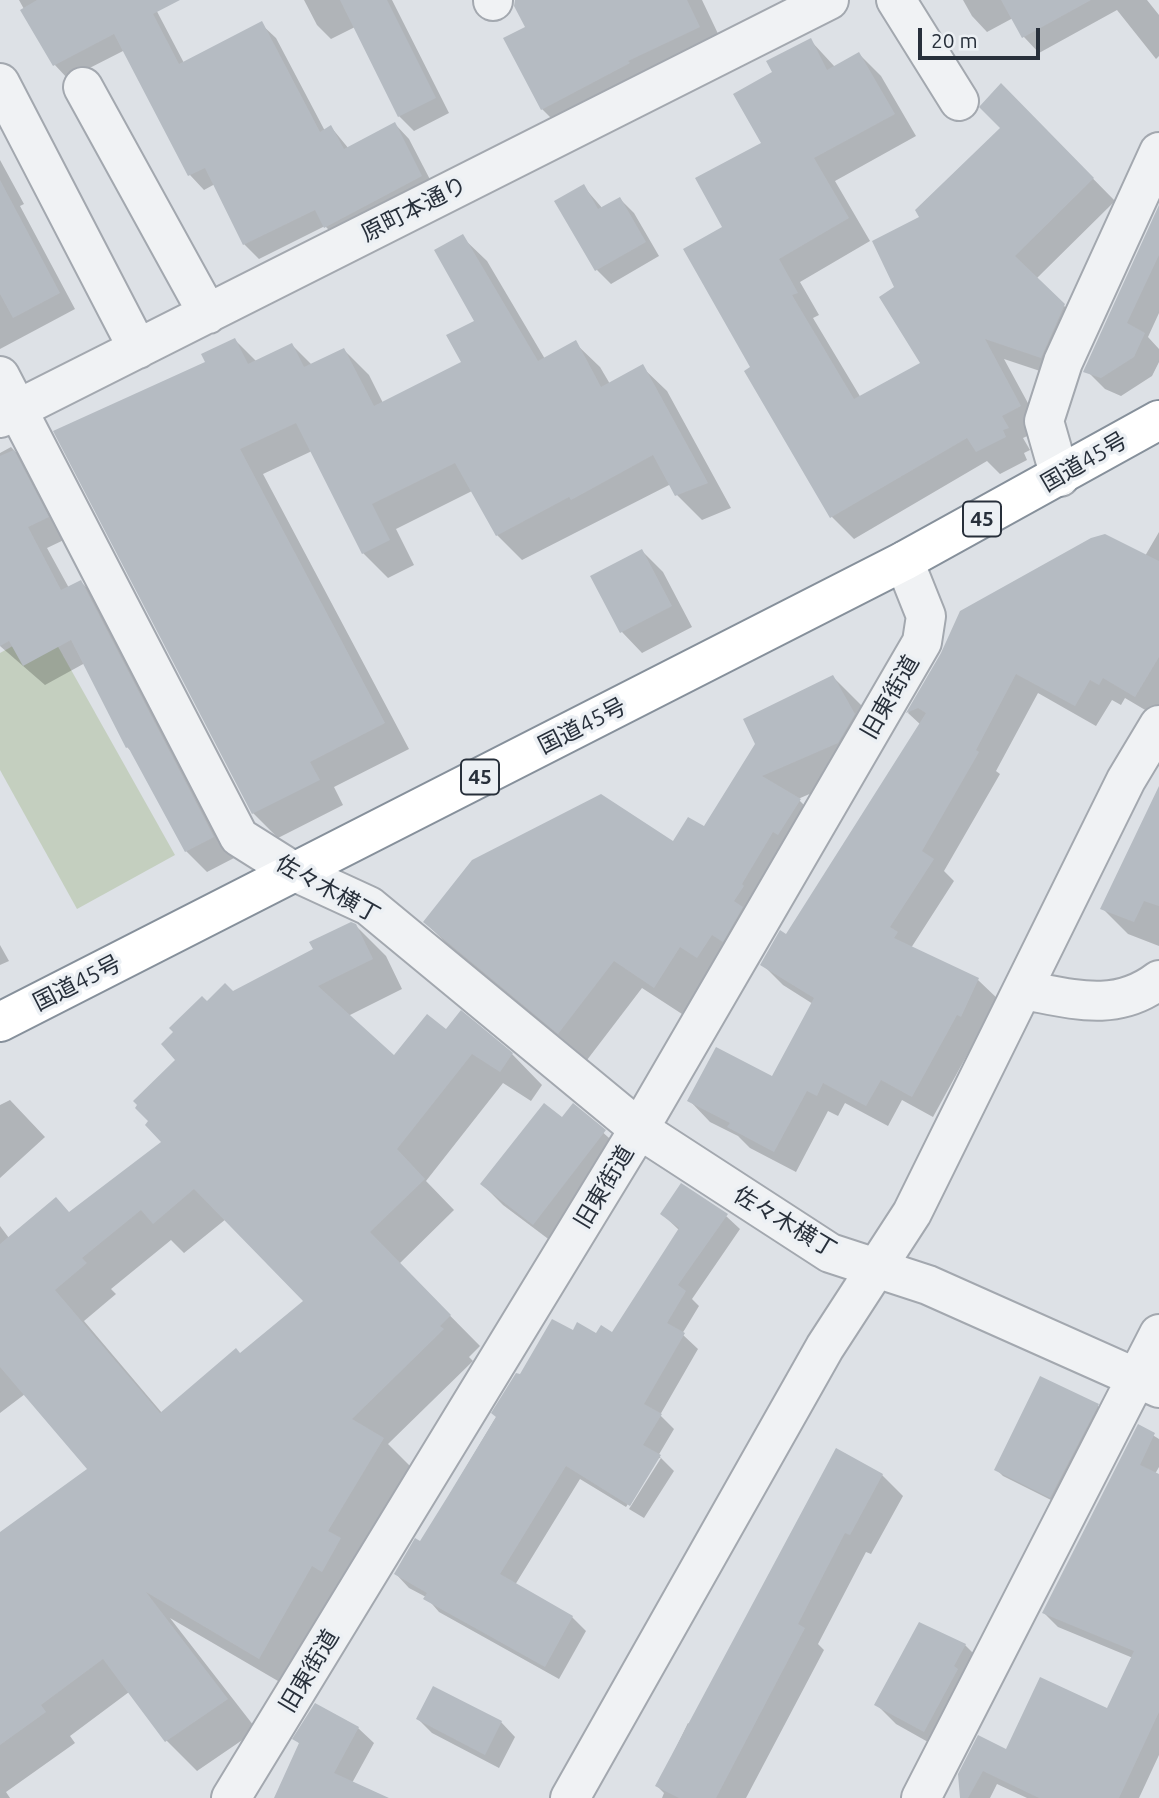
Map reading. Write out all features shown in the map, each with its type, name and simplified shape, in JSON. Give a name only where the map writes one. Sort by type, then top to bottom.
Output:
[{"type":"highway","name":"国道45号","points":[[0,1022],[905,561],[1159,420]]},
{"type":"street","name":"原町本通り","points":[[9,414],[208,314],[769,13],[829,0]]},
{"type":"street","points":[[896,0],[959,102]]},
{"type":"street","points":[[0,83],[138,349]]},
{"type":"street","points":[[83,87],[208,314]]},
{"type":"street","points":[[1060,477],[1044,421],[1063,362],[1158,160]]},
{"type":"street","name":"佐々木横丁","points":[[0,376],[9,414],[239,837],[293,871],[369,906],[639,1129],[830,1253],[928,1285],[1147,1383]]},
{"type":"street","name":"旧東街道","points":[[231,1798],[639,1129],[922,642],[926,616],[905,561]]},
{"type":"street","points":[[570,1798],[825,1347],[912,1213],[1126,780],[1159,725]]},
{"type":"street","points":[[1024,990],[1081,1000],[1111,1001],[1139,995],[1159,981]]},
{"type":"street","points":[[923,1797],[1147,1383],[1159,1334]]},
{"type":"green space","points":[[47,627],[175,855],[77,909],[0,770],[0,653]]},
{"type":"building","points":[[37,0],[180,0],[153,14],[179,64],[262,21],[320,132],[331,125],[344,149],[395,122],[422,176],[324,228],[315,210],[243,245],[205,168],[188,176],[114,34],[53,66],[20,10]]},
{"type":"building","points":[[340,0],[387,0],[436,98],[398,117]]},
{"type":"building","points":[[515,0],[687,0],[700,27],[628,61],[630,63],[541,110],[503,38],[525,27],[514,6]]},
{"type":"building","points":[[1001,0],[1091,0],[1022,38]]},
{"type":"building","points":[[811,38],[827,70],[859,52],[895,114],[814,158],[849,218],[779,259],[798,293],[792,295],[854,399],[920,363],[879,297],[894,287],[872,241],[919,217],[915,210],[1000,128],[979,107],[1001,83],[1094,178],[1015,256],[1065,304],[1041,358],[985,339],[1021,406],[1002,416],[1009,428],[1003,430],[1006,437],[976,452],[967,438],[830,518],[744,371],[750,367],[683,249],[722,227],[695,178],[761,143],[733,94],[772,72],[766,61]]},
{"type":"building","points":[[0,180],[60,293],[13,318],[0,294]]},
{"type":"building","points":[[584,184],[598,209],[620,197],[646,242],[595,271],[554,201]]},
{"type":"building","points":[[1159,205],[1159,255],[1127,323],[1145,333],[1134,357],[1101,378],[1083,372]]},
{"type":"building","points":[[463,234],[538,361],[576,340],[601,387],[643,364],[708,483],[675,496],[653,455],[571,500],[569,497],[496,536],[455,463],[372,504],[390,540],[362,554],[296,423],[240,449],[385,723],[310,762],[320,780],[252,814],[53,431],[205,362],[201,354],[235,338],[248,364],[292,343],[304,367],[344,348],[374,406],[461,362],[446,335],[474,321],[434,250]]},
{"type":"building","points":[[14,450],[49,517],[28,527],[61,590],[81,580],[214,837],[185,852],[128,747],[126,748],[71,640],[23,666],[9,641],[0,646],[0,456]]},
{"type":"building","points":[[1105,534],[1159,561],[1159,657],[1135,697],[1103,678],[1099,685],[1090,680],[1075,706],[1016,674],[976,750],[979,752],[922,851],[934,859],[890,927],[898,932],[894,938],[979,978],[961,1017],[957,1015],[912,1097],[881,1080],[866,1106],[823,1083],[817,1096],[807,1091],[774,1152],[727,1127],[730,1123],[687,1101],[716,1047],[772,1076],[814,998],[760,965],[780,930],[786,934],[926,713],[918,708],[906,713],[941,653],[960,611],[1091,538]]},
{"type":"building","points":[[642,549],[672,606],[620,633],[590,576]]},
{"type":"building","points":[[833,675],[855,714],[838,743],[762,776],[801,799],[778,835],[773,832],[742,884],[744,886],[734,901],[743,907],[723,942],[712,935],[697,958],[680,947],[654,988],[614,961],[558,1034],[423,922],[472,860],[601,794],[673,841],[688,817],[704,826],[755,744],[743,719]]},
{"type":"building","points":[[1159,786],[1159,906],[1144,901],[1134,922],[1100,909]]},
{"type":"building","points":[[351,922],[356,924],[373,959],[318,986],[394,1055],[427,1014],[446,1029],[461,1010],[513,1053],[500,1072],[472,1054],[397,1149],[425,1179],[370,1232],[451,1315],[440,1326],[444,1329],[352,1419],[384,1438],[328,1531],[341,1538],[322,1572],[312,1566],[259,1659],[146,1592],[228,1699],[165,1742],[103,1659],[41,1705],[46,1712],[0,1745],[0,1532],[87,1469],[0,1367],[0,1244],[56,1197],[69,1212],[161,1142],[145,1125],[148,1121],[135,1108],[137,1105],[133,1101],[175,1060],[161,1044],[173,1032],[169,1028],[202,996],[207,1001],[225,983],[233,991],[313,949],[309,942]],"holes":[[[194,1189],[303,1301],[240,1353],[236,1348],[160,1413],[55,1290],[87,1263],[82,1258],[141,1210],[153,1224]]]},
{"type":"building","points":[[544,1103],[562,1117],[573,1103],[606,1130],[533,1225],[480,1184]]},
{"type":"building","points":[[681,1183],[728,1214],[678,1285],[686,1291],[667,1323],[685,1333],[644,1404],[662,1414],[643,1445],[661,1455],[630,1506],[566,1466],[500,1574],[573,1616],[545,1667],[423,1599],[427,1593],[394,1574],[415,1538],[420,1541],[448,1496],[496,1417],[491,1413],[516,1373],[520,1374],[552,1319],[573,1330],[577,1322],[596,1333],[601,1325],[612,1332],[679,1228],[660,1214]]},
{"type":"building","points":[[1040,1376],[1099,1404],[1050,1498],[994,1470]]},
{"type":"building","points":[[1138,1424],[1155,1433],[1140,1465],[1159,1474],[1159,1712],[1119,1798],[1039,1798],[983,1771],[968,1798],[960,1798],[958,1774],[978,1735],[1006,1749],[1040,1677],[1107,1708],[1134,1651],[1042,1613]]},
{"type":"building","points":[[836,1448],[883,1474],[850,1535],[845,1533],[798,1624],[805,1628],[716,1798],[679,1798],[655,1786]]},
{"type":"building","points":[[919,1622],[966,1644],[954,1666],[958,1669],[924,1732],[874,1705]]},
{"type":"building","points":[[433,1686],[502,1721],[485,1755],[416,1719]]},
{"type":"building","points":[[315,1703],[359,1727],[334,1773],[389,1798],[274,1798],[299,1743],[292,1739]]}]
